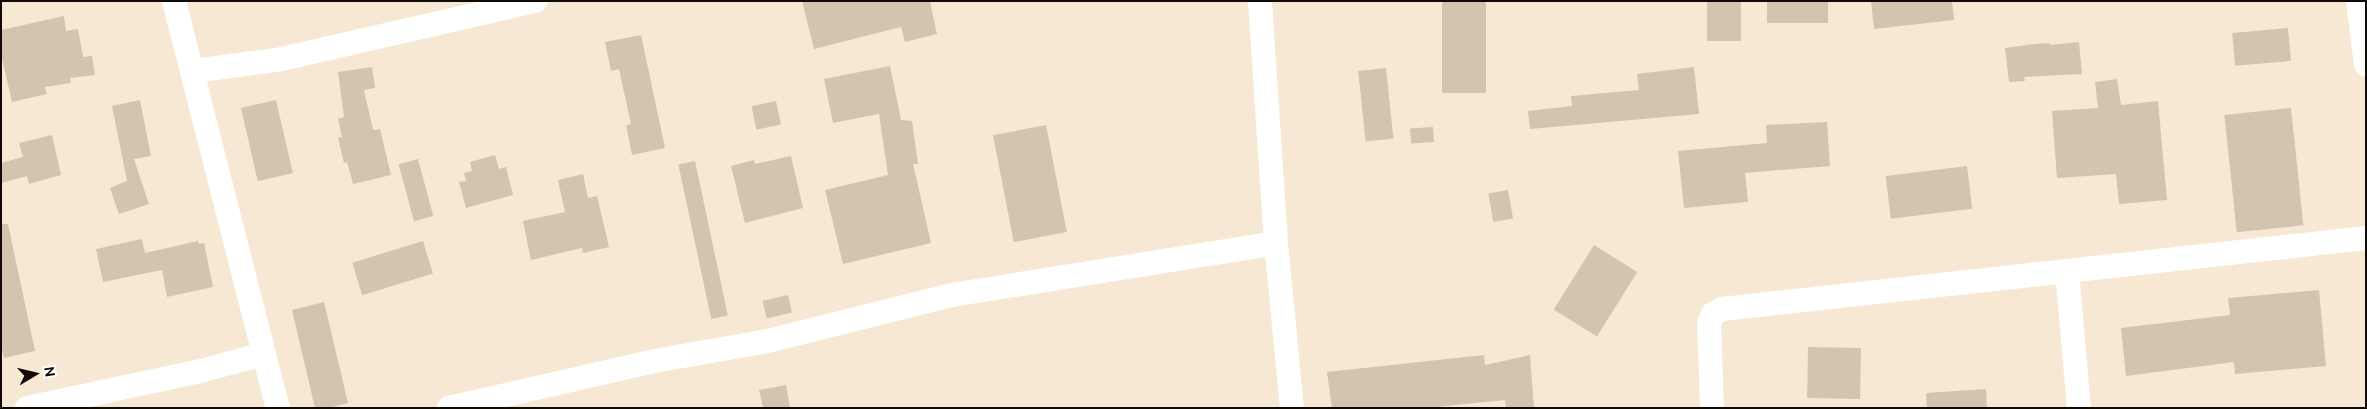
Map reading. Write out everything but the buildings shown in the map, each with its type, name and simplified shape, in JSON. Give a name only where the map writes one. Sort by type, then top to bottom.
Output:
[{"type":"street","points":[[174,1],[278,408]]},
{"type":"street","points":[[193,71],[277,60],[535,1]]},
{"type":"street","points":[[1260,1],[1276,243],[1292,408]]},
{"type":"street","points":[[2358,1],[2366,65]]},
{"type":"street","points":[[1712,408],[1709,324],[1713,314],[1722,309],[2366,238]]},
{"type":"street","points":[[449,408],[654,361],[763,342],[952,295],[1276,243]]},
{"type":"street","points":[[2067,272],[2079,408]]},
{"type":"street","points":[[27,408],[196,372],[263,354]]}]
